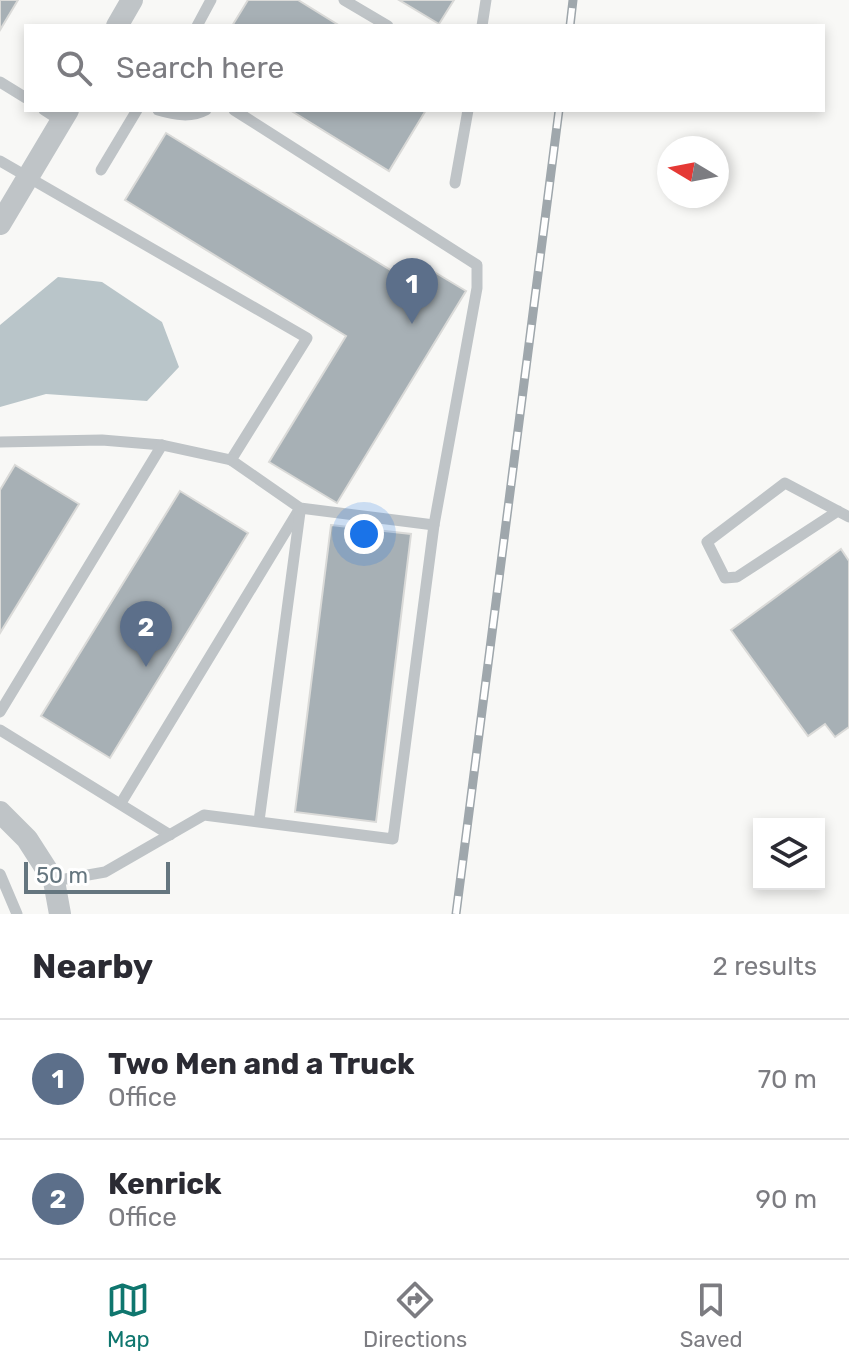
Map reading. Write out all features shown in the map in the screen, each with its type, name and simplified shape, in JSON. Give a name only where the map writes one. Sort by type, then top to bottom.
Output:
[{"type":"street","points":[[118,24],[132,0]]},
{"type":"street","points":[[0,224],[27,178],[58,114]]},
{"type":"street","points":[[0,812],[27,839],[54,881],[60,914]]},
{"type":"lane","points":[[198,24],[211,0]]},
{"type":"lane","points":[[344,0],[385,24]]},
{"type":"lane","points":[[482,24],[486,0]]},
{"type":"lane","points":[[0,82],[24,97]]},
{"type":"lane","points":[[101,170],[136,112]]},
{"type":"lane","points":[[169,112],[196,115],[202,112]]},
{"type":"lane","points":[[54,881],[105,872],[204,815],[393,839],[434,525],[477,288],[477,265],[237,112]]},
{"type":"lane","points":[[455,183],[468,112]]},
{"type":"lane","points":[[0,161],[307,338],[231,460]]},
{"type":"lane","points":[[0,442],[102,440],[162,445],[231,460],[300,508],[434,525]]},
{"type":"lane","points":[[0,712],[162,445]]},
{"type":"lane","points":[[785,483],[843,514],[737,577],[725,578],[707,542],[785,483]]},
{"type":"lane","points":[[121,803],[300,508]]},
{"type":"lane","points":[[259,821],[300,508]]},
{"type":"lane","points":[[0,730],[170,835]]},
{"type":"lane","points":[[0,874],[17,914]]},
{"type":"shaded area","points":[[58,277],[102,282],[162,322],[179,367],[147,401],[46,394],[0,407],[0,325]]},
{"type":"building","points":[[0,0],[18,0],[0,30]]},
{"type":"building","points":[[248,0],[298,0],[337,24],[233,24]]},
{"type":"building","points":[[399,0],[454,0],[439,24]]},
{"type":"building","points":[[293,112],[425,112],[389,171]]},
{"type":"building","points":[[166,133],[420,288],[431,270],[466,291],[337,503],[269,462],[346,336],[125,200]]},
{"type":"building","points":[[15,465],[79,504],[0,633],[0,490]]},
{"type":"building","points":[[180,491],[248,533],[110,758],[41,716]]},
{"type":"building","points":[[331,525],[411,534],[376,822],[295,812]]},
{"type":"building","points":[[841,549],[849,561],[849,727],[835,737],[825,724],[808,736],[731,630]]},
{"type":"railway","points":[[570,24],[573,0]]},
{"type":"railway","points":[[456,914],[559,112]]},
{"type":"place","name":"Two Men and a Truck","points":[[412,324]]},
{"type":"place","name":"Kenrick","points":[[146,667]]}]
